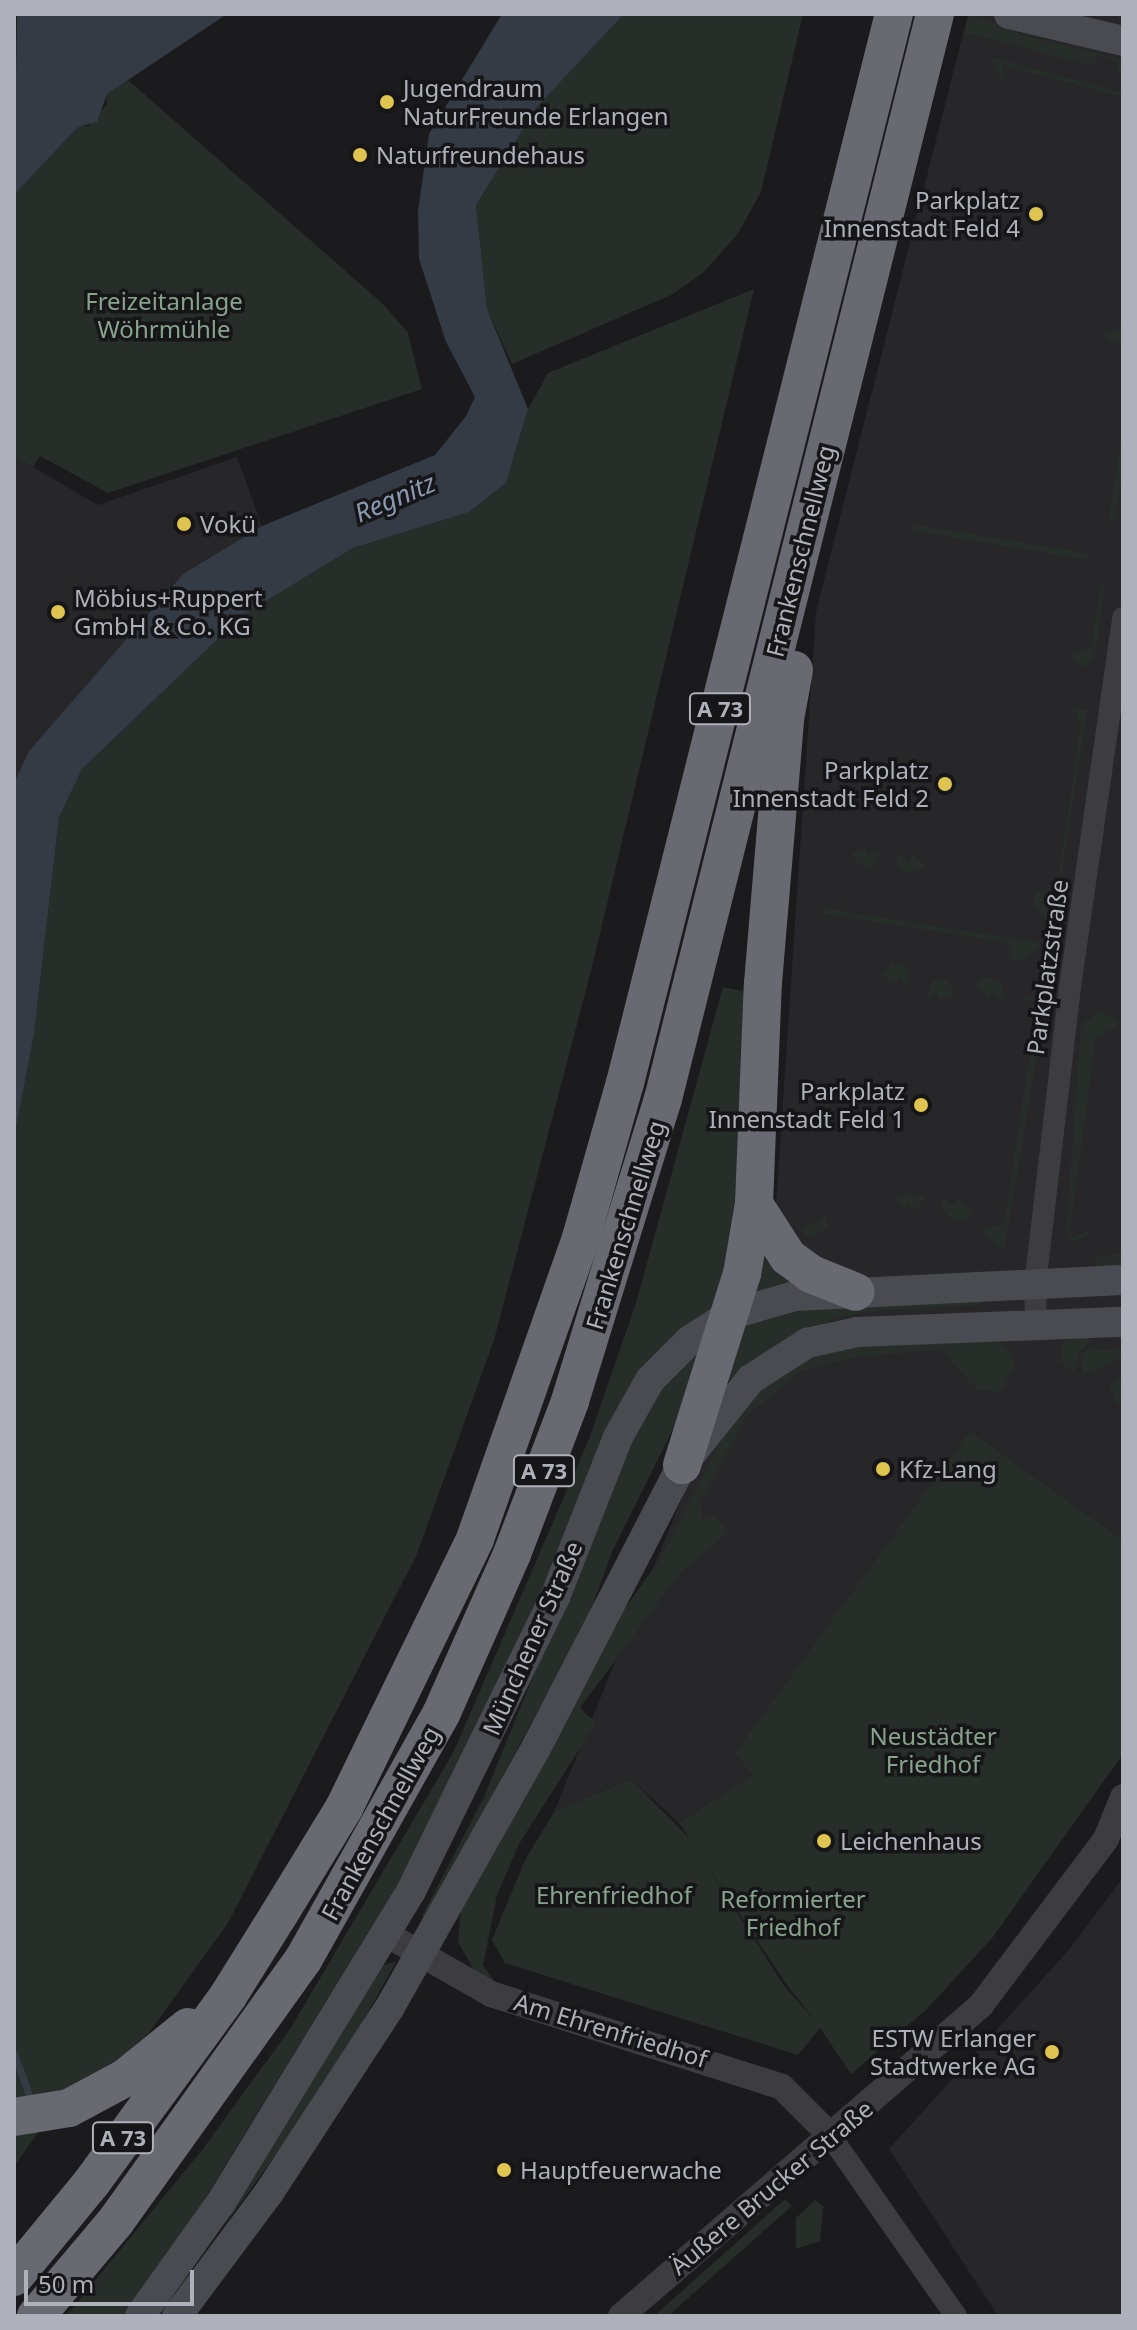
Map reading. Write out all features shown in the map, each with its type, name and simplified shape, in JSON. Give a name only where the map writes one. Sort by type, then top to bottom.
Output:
[{"type":"highway","name":"Frankenschnellweg","points":[[14,2277],[92,2182],[228,1996],[344,1808],[475,1539],[581,1238],[625,1083],[892,24]]},
{"type":"highway","name":"Frankenschnellweg","points":[[36,2316],[116,2221],[303,1960],[442,1712],[512,1554],[570,1401],[663,1099],[932,27]]},
{"type":"highway","points":[[682,1465],[729,1315],[754,1204],[765,967],[785,719],[804,619],[808,517]]},
{"type":"highway","points":[[754,1204],[788,1257],[811,1274],[856,1292]]},
{"type":"highway","points":[[14,2117],[69,2108],[125,2078],[228,1996]]},
{"type":"main road","points":[[1009,14],[1123,41]]},
{"type":"main road","name":"Münchener Straße","points":[[140,2316],[220,2204],[386,1934],[521,1668],[618,1437],[643,1391],[690,1340],[729,1315],[795,1296],[1123,1280]]},
{"type":"main road","name":"Münchener Straße","points":[[177,2316],[317,2121],[421,1954],[537,1746],[682,1465],[751,1379],[807,1343],[857,1332],[1123,1322]]},
{"type":"street","name":"Parkplatzstraße","points":[[1036,1325],[1035,1285],[1070,987],[1123,618]]},
{"type":"street","name":"Äußere Brucker Straße","points":[[621,2316],[829,2134],[902,2077],[981,2005],[1115,1834],[1123,1797]]},
{"type":"street","name":"Am Ehrenfriedhof","points":[[386,1934],[491,1994],[782,2087],[829,2134]]},
{"type":"street","points":[[829,2134],[956,2316]]},
{"type":"shaded area","points":[[968,14],[1123,14],[1123,1540],[970,1431],[753,1775],[679,1823],[631,1779],[554,1812],[771,1279],[816,612]]},
{"type":"shaded area","points":[[14,456],[98,505],[237,457],[262,526],[183,574],[29,751],[14,783]]},
{"type":"shaded area","points":[[1123,1878],[1123,2316],[998,2316],[889,2149],[1067,1952]]},
{"type":"green space","points":[[624,14],[803,14],[761,192],[737,235],[704,272],[671,295],[512,364],[487,309],[476,205],[537,107]]},
{"type":"green space","points":[[969,14],[1025,36],[1123,60],[1123,74],[1116,72],[1118,61],[1097,55],[1094,66],[965,33]]},
{"type":"green space","points":[[990,57],[1123,93],[1123,97],[1002,65],[1006,87]]},
{"type":"green space","name":"Freizeitanlage Wöhrmühle","points":[[128,80],[383,304],[408,333],[422,389],[108,493],[40,456],[33,467],[14,456],[14,195],[79,126],[89,126],[107,104],[106,94]]},
{"type":"green space","points":[[754,289],[592,967],[494,1340],[417,1554],[228,1923],[149,2033],[107,2070],[45,2099],[14,2102],[14,1139],[34,1034],[59,817],[82,769],[243,615],[353,548],[469,512],[506,483],[528,409],[548,373]]},
{"type":"green space","points":[[1123,315],[1123,345],[1100,334],[1119,330]]},
{"type":"green space","points":[[1123,426],[1123,470],[1115,523],[1109,520]]},
{"type":"green space","points":[[913,524],[1088,553],[1088,560],[912,531]]},
{"type":"green space","points":[[1101,583],[1105,584],[1094,660],[1081,667],[1070,655],[1091,647]]},
{"type":"green space","points":[[1074,708],[1087,710],[1053,929],[1033,902],[1036,893],[1057,890],[1081,723],[1075,710],[1062,714]]},
{"type":"green space","points":[[864,849],[868,856],[880,851],[877,862],[865,868],[850,855]]},
{"type":"green space","points":[[897,853],[908,862],[913,855],[926,867],[907,874],[897,865]]},
{"type":"green space","points":[[823,908],[1039,943],[1040,948],[1018,962],[1012,960],[1007,942],[824,914]]},
{"type":"green space","points":[[894,962],[893,967],[901,963],[907,968],[909,987],[899,977],[894,984],[881,975]]},
{"type":"green space","points":[[986,977],[1003,984],[1003,1000],[993,992],[988,997],[975,986]]},
{"type":"green space","points":[[933,981],[948,981],[956,994],[940,1000],[936,993],[925,999]]},
{"type":"green space","points":[[723,987],[751,993],[742,1187],[722,1306],[699,1319],[565,1535],[517,1647],[398,1883],[170,2256],[123,2316],[66,2316],[202,2150],[290,2029],[453,1753],[589,1439],[636,1303]]},
{"type":"green space","points":[[1029,995],[1047,996],[1004,1251],[983,1234],[983,1228],[1004,1224],[1038,999],[1020,1001]]},
{"type":"green space","points":[[1099,1012],[1116,1019],[1117,1027],[1096,1036],[1070,1231],[1072,1238],[1088,1230],[1089,1235],[1073,1242],[1066,1232],[1081,1025]]},
{"type":"green space","points":[[911,1192],[915,1199],[927,1194],[916,1211],[907,1204],[905,1210],[896,1199]]},
{"type":"green space","points":[[943,1196],[953,1205],[959,1199],[973,1210],[971,1214],[964,1221],[950,1219],[942,1208]]},
{"type":"green space","points":[[826,1217],[828,1226],[816,1236],[807,1237],[801,1229]]},
{"type":"green space","points":[[762,1248],[805,1280],[755,1296]]},
{"type":"green space","points":[[1123,1253],[1123,1269],[1097,1270],[1096,1257]]},
{"type":"green space","points":[[982,1299],[981,1305],[868,1311],[838,1318],[801,1333],[726,1383],[742,1324],[758,1317],[819,1307]]},
{"type":"green space","points":[[1089,1335],[1089,1342],[1078,1354],[1074,1374],[1061,1362],[1062,1345],[1072,1337]]},
{"type":"green space","points":[[997,1341],[1013,1354],[1015,1368],[1000,1392],[977,1390],[941,1350],[854,1357],[799,1372],[747,1416],[700,1502],[703,1520],[714,1515],[729,1532],[680,1573],[580,1708],[596,1723],[519,1844],[497,1895],[483,1965],[495,1982],[474,1970],[458,1942],[461,1909],[612,1627],[659,1560],[730,1424],[774,1375],[821,1353],[858,1346]]},
{"type":"green space","points":[[1088,1348],[1123,1351],[1123,1358],[1083,1375],[1081,1357]]},
{"type":"green space","points":[[700,1349],[688,1399],[612,1552],[588,1618],[425,1920],[422,1916],[484,1797],[621,1460],[651,1400]]},
{"type":"green space","points":[[1123,1375],[1123,1401],[1116,1404],[1109,1385]]},
{"type":"green space","name":"Neustädter Friedhof","points":[[970,1431],[1123,1540],[1123,1754],[993,1937],[926,2010],[851,2074],[820,2028],[798,2055],[505,1963],[492,1940],[525,1860],[554,1812],[631,1779],[690,1839],[679,1823],[753,1775],[735,1753]],"holes":[[[702,1858],[787,1985],[815,2021],[785,1987]]]},
{"type":"green space","points":[[396,1962],[333,2075],[222,2229],[382,1965]]},
{"type":"green space","points":[[14,2131],[39,2131],[14,2167]]},
{"type":"green space","points":[[785,2199],[792,2206],[668,2316],[654,2316]]},
{"type":"green space","points":[[815,2200],[823,2206],[820,2241],[796,2249],[796,2218]]},
{"type":"water","points":[[17,14],[227,14],[107,94],[97,122],[78,127],[14,195]]},
{"type":"water","name":"Regnitz","points":[[502,14],[624,14],[537,107],[476,205],[487,309],[528,409],[506,483],[469,512],[353,548],[243,615],[82,769],[59,817],[34,1034],[14,1139],[14,783],[29,751],[183,574],[262,526],[435,455],[466,416],[475,397],[446,342],[419,259],[418,211],[429,134]]},
{"type":"waterway","points":[[14,2054],[30,2098]]},
{"type":"place","name":"Jugendraum NaturFreunde Erlangen","points":[[387,102]]},
{"type":"place","name":"Naturfreundehaus","points":[[360,155]]},
{"type":"place","name":"Parkplatz Innenstadt Feld 4","points":[[1036,214]]},
{"type":"place","name":"Vokü","points":[[184,524]]},
{"type":"place","name":"Möbius+Ruppert GmbH & Co. KG","points":[[58,612]]},
{"type":"place","name":"Parkplatz Innenstadt Feld 2","points":[[945,784]]},
{"type":"place","name":"Parkplatz Innenstadt Feld 1","points":[[921,1105]]},
{"type":"place","name":"Kfz-Lang","points":[[883,1469]]},
{"type":"place","name":"Leichenhaus","points":[[824,1841]]},
{"type":"place","name":"ESTW Erlanger Stadtwerke AG","points":[[1052,2052]]},
{"type":"place","name":"Hauptfeuerwache","points":[[504,2170]]},
{"type":"park label","name":"Ehrenfriedhof","points":[[614,1895]]},
{"type":"park label","name":"Reformierter Friedhof","points":[[793,1913]]}]
